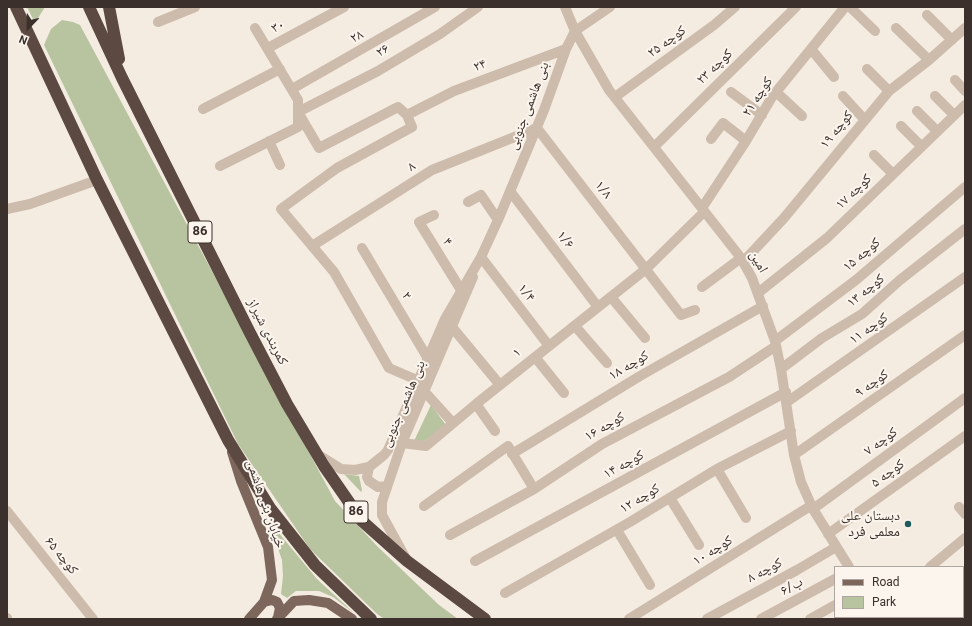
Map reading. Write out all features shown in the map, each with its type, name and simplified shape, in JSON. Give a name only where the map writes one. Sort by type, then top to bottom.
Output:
[{"type":"highway","points":[[16,7],[97,180],[228,440],[270,508],[315,565],[371,619]]},
{"type":"highway","name":"کمربندی شیراز","points":[[90,7],[122,78],[249,331],[287,404],[317,454],[362,521],[407,561],[485,619]]},
{"type":"highway","points":[[109,7],[122,78]]},
{"type":"main road","name":"خیابان بنی هاشمی","points":[[228,440],[241,481],[268,547],[272,580],[264,602],[249,619]]},
{"type":"main road","points":[[264,602],[272,600],[277,602],[280,608],[278,618]]},
{"type":"main road","points":[[278,618],[294,601],[309,600],[328,603],[352,619]]},
{"type":"street","points":[[158,22],[195,7]]},
{"type":"street","name":"۳۰","points":[[268,48],[344,7]]},
{"type":"street","name":"۲۸","points":[[292,89],[435,7]]},
{"type":"street","name":"۲۶","points":[[298,112],[378,71],[440,34],[478,7]]},
{"type":"street","name":"امین","points":[[565,7],[575,32],[614,97],[742,260],[758,293],[775,343],[786,397],[794,455],[801,482],[812,507],[848,566]]},
{"type":"street","points":[[575,32],[610,7]]},
{"type":"street","name":"کوچه ۲۵","points":[[614,97],[714,25],[735,7]]},
{"type":"street","name":"کوچه ۲۳","points":[[654,147],[796,7]]},
{"type":"street","name":"کوچه ۲۱","points":[[646,269],[703,210],[776,92],[845,7]]},
{"type":"street","points":[[850,7],[875,31]]},
{"type":"street","points":[[927,15],[952,40]]},
{"type":"street","points":[[220,166],[298,127],[298,100],[255,28]]},
{"type":"street","points":[[896,28],[929,60]]},
{"type":"street","name":"کوچه ۱۹","points":[[702,287],[742,260],[784,218],[864,119],[889,92],[929,60],[965,28]]},
{"type":"street","name":"بنی هاشمی جنوبی","points":[[369,467],[388,450],[427,357],[498,220],[537,128],[566,49],[575,32]]},
{"type":"street","name":"۲۴","points":[[407,115],[454,91],[566,49]]},
{"type":"street","points":[[811,49],[834,77]]},
{"type":"street","points":[[203,109],[280,69]]},
{"type":"street","points":[[867,69],[889,92]]},
{"type":"street","points":[[955,80],[965,91]]},
{"type":"street","points":[[731,92],[762,115]]},
{"type":"street","points":[[776,92],[802,116]]},
{"type":"street","points":[[843,96],[864,119]]},
{"type":"street","points":[[935,96],[954,115]]},
{"type":"street","name":"کوچه ۱۷","points":[[758,293],[827,238],[965,105]]},
{"type":"street","points":[[298,112],[319,148],[398,107],[407,115],[412,127],[337,168],[281,209],[334,272],[389,368],[417,380]]},
{"type":"street","points":[[917,111],[937,131]]},
{"type":"street","points":[[711,138],[722,123],[746,141]]},
{"type":"street","points":[[901,126],[921,146]]},
{"type":"street","name":"۸","points":[[312,246],[432,170],[537,128]]},
{"type":"street","name":"۱/۸","points":[[537,128],[681,315],[695,310]]},
{"type":"street","points":[[269,142],[280,165]]},
{"type":"street","points":[[874,155],[893,174]]},
{"type":"street","points":[[7,209],[30,204],[97,180]]},
{"type":"street","name":"کوچه ۱۵","points":[[775,343],[856,280],[965,187]]},
{"type":"street","name":"۱/۶","points":[[510,191],[598,307]]},
{"type":"street","points":[[468,202],[481,195],[498,220]]},
{"type":"street","name":"۴","points":[[434,215],[419,222],[461,290]]},
{"type":"street","name":"کوچه ۱۳","points":[[781,369],[822,338],[862,314],[900,280],[965,229]]},
{"type":"street","name":"۲","points":[[362,248],[427,357]]},
{"type":"street","name":"بنی هاشمی جنوبی","points":[[407,561],[382,515],[382,502],[402,442],[468,294],[480,257]]},
{"type":"street","name":"۱/۴","points":[[480,257],[549,346]]},
{"type":"street","name":"۱","points":[[402,442],[426,446],[476,404],[646,269]]},
{"type":"street","name":"کوچه ۱۱","points":[[786,397],[965,277]]},
{"type":"street","points":[[611,296],[645,338]]},
{"type":"street","name":"کوچه ۱۸","points":[[512,454],[640,376],[763,306]]},
{"type":"street","points":[[575,326],[607,363]]},
{"type":"street","points":[[452,327],[500,385]]},
{"type":"street","name":"کوچه ۹","points":[[794,455],[965,335]]},
{"type":"street","name":"کوچه ۱۶","points":[[450,535],[534,489],[602,444],[729,377],[775,343]]},
{"type":"street","points":[[535,357],[564,393]]},
{"type":"street","points":[[424,391],[453,423]]},
{"type":"street","name":"کوچه ۱۴","points":[[475,562],[786,397]]},
{"type":"street","name":"کوچه ۷","points":[[812,507],[965,398]]},
{"type":"street","points":[[476,404],[495,431]]},
{"type":"street","name":"کوچه ۱۲","points":[[505,593],[617,530],[717,469],[791,431]]},
{"type":"street","name":"کوچه ۵","points":[[828,534],[965,436]]},
{"type":"street","points":[[424,506],[508,446],[534,489]]},
{"type":"street","points":[[317,454],[341,468],[355,470],[369,467],[367,477],[369,481],[378,487],[387,486]]},
{"type":"street","points":[[717,469],[746,518]]},
{"type":"street","points":[[670,498],[699,545]]},
{"type":"street","name":"کوچه ۱۰","points":[[629,619],[812,507]]},
{"type":"street","name":"کوچه ۶۵","points":[[7,511],[93,619]]},
{"type":"street","points":[[617,530],[650,585]]},
{"type":"street","points":[[931,566],[965,538]]},
{"type":"street","name":"کوچه ۸","points":[[708,619],[836,547]]},
{"type":"street","name":"ب/۶","points":[[762,619],[834,581]]},
{"type":"street","points":[[810,619],[834,606]]},
{"type":"green space","points":[[27,7],[45,7],[35,23]]},
{"type":"green space","points":[[62,20],[80,25],[335,501],[378,547],[439,605],[458,619],[384,619],[376,613],[310,549],[238,444],[44,45],[51,29]]},
{"type":"green space","points":[[431,405],[446,425],[423,442],[414,441]]},
{"type":"green space","points":[[344,474],[359,476],[362,490],[361,492]]},
{"type":"green space","points":[[268,520],[317,579],[354,613],[333,597],[319,591],[296,591],[287,598],[281,594],[283,576],[282,560]]},
{"type":"place","name":"دبستان علی معلمی فرد","points":[[908,524]]}]
